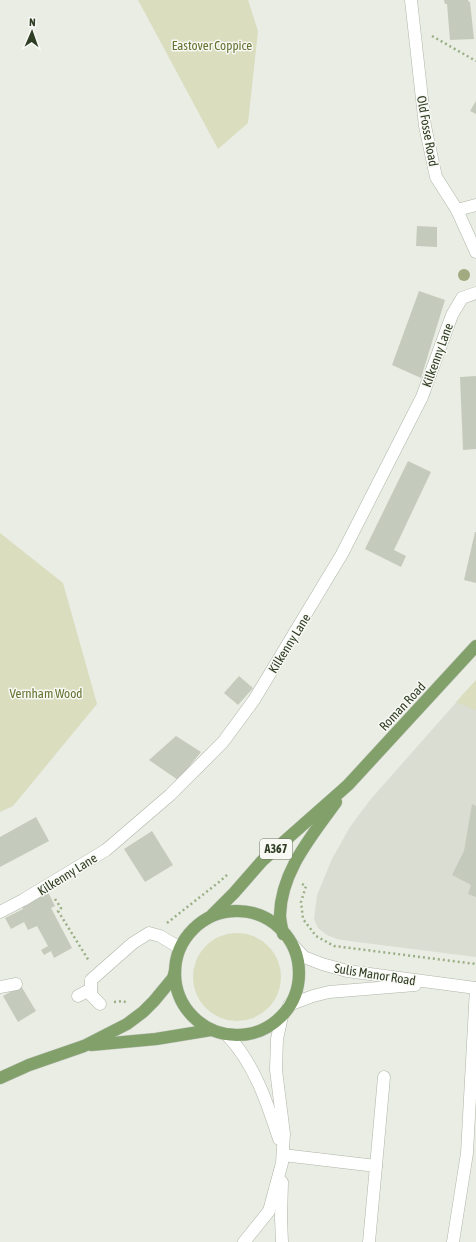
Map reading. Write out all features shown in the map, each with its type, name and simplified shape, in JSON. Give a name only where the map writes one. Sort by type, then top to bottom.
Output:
[{"type":"main road","name":"Roman Road","points":[[209,918],[234,893],[262,861],[348,785],[476,646]]},
{"type":"main road","name":"Roman Road","points":[[283,934],[280,916],[283,898],[288,878],[297,857],[348,785]]},
{"type":"main road","points":[[0,1078],[29,1065],[84,1046],[126,1024],[144,1012],[173,978],[180,948],[186,937],[195,928],[209,918],[224,913],[240,912],[256,914],[272,922],[291,943],[296,957],[299,975],[295,996],[282,1016],[267,1028],[251,1034],[236,1036],[211,1030],[195,1020],[183,1005],[176,986],[176,968]]},
{"type":"main road","points":[[84,1046],[156,1039],[211,1030]]},
{"type":"street","name":"Old Fosse Road","points":[[411,0],[429,150],[436,177],[456,210],[476,252]]},
{"type":"street","points":[[456,210],[476,205]]},
{"type":"street","name":"Kilkenny Lane","points":[[0,912],[47,886],[106,850],[170,795],[223,742],[254,700],[309,610],[345,547],[422,397],[452,315],[462,298],[476,293]]},
{"type":"street","points":[[100,1004],[91,995],[91,980],[134,943],[149,934],[160,936],[180,948]]},
{"type":"street","name":"Sulis Manor Road","points":[[291,943],[304,957],[347,971],[476,988]]},
{"type":"street","points":[[0,986],[16,984]]},
{"type":"street","name":"Sulis Manor Road","points":[[289,1005],[329,992],[442,984]]},
{"type":"street","points":[[453,1242],[467,1153],[473,1085],[476,988]]},
{"type":"street","points":[[78,996],[91,989]]},
{"type":"street","points":[[282,1016],[277,1039],[276,1070],[282,1116],[282,1242]]},
{"type":"street","points":[[228,1035],[238,1046],[248,1062],[272,1117],[283,1156],[269,1211],[244,1242]]},
{"type":"street","points":[[369,1242],[384,1077]]},
{"type":"street","points":[[283,1156],[376,1166]]},
{"type":"path","points":[[414,26],[476,61]]},
{"type":"path","points":[[160,936],[163,926],[219,882],[229,872]]},
{"type":"path","points":[[288,878],[306,886],[301,902],[304,919],[316,936],[334,946],[476,964]]},
{"type":"path","points":[[47,886],[61,908],[58,911],[90,964]]},
{"type":"shaded area","points":[[476,680],[476,957],[357,942],[337,939],[327,935],[318,928],[314,919],[317,895],[332,859],[350,827],[370,800]]},
{"type":"green space","name":"Eastover Coppice","points":[[138,0],[248,0],[258,31],[248,123],[218,149]]},
{"type":"green space","name":"Vernham Wood","points":[[0,533],[63,583],[97,704],[13,806],[0,812]]},
{"type":"green space","points":[[476,680],[476,710],[456,702]]},
{"type":"green space","points":[[237,933],[254,936],[262,940],[274,952],[278,960],[281,977],[278,994],[274,1002],[262,1014],[254,1018],[237,1021],[220,1018],[212,1014],[200,1002],[196,994],[193,977],[196,960],[200,952],[212,940],[220,936]]},
{"type":"building","points":[[444,0],[468,0],[470,2],[474,39],[450,40],[447,4],[445,4]]},
{"type":"building","points":[[476,101],[476,114],[470,111]]},
{"type":"building","points":[[417,226],[437,227],[437,247],[416,246]]},
{"type":"building","points":[[419,291],[445,300],[421,378],[392,365]]},
{"type":"building","points":[[476,376],[476,449],[463,450],[460,377]]},
{"type":"building","points":[[408,461],[431,472],[394,550],[406,556],[401,567],[365,549]]},
{"type":"building","points":[[476,532],[476,583],[464,580]]},
{"type":"building","points":[[239,676],[253,688],[238,705],[224,693]]},
{"type":"building","points":[[176,736],[201,752],[178,780],[149,760]]},
{"type":"building","points":[[472,804],[476,806],[476,897],[468,894],[471,885],[452,875],[464,851]]},
{"type":"building","points":[[36,817],[49,841],[0,867],[0,837]]},
{"type":"building","points":[[152,831],[173,865],[145,882],[124,849]]},
{"type":"building","points":[[48,892],[55,906],[51,908],[72,948],[54,958],[51,951],[44,955],[41,950],[48,946],[37,926],[28,930],[24,922],[11,929],[5,918],[23,909],[22,906]]},
{"type":"building","points":[[21,986],[36,1011],[18,1022],[3,996]]}]
